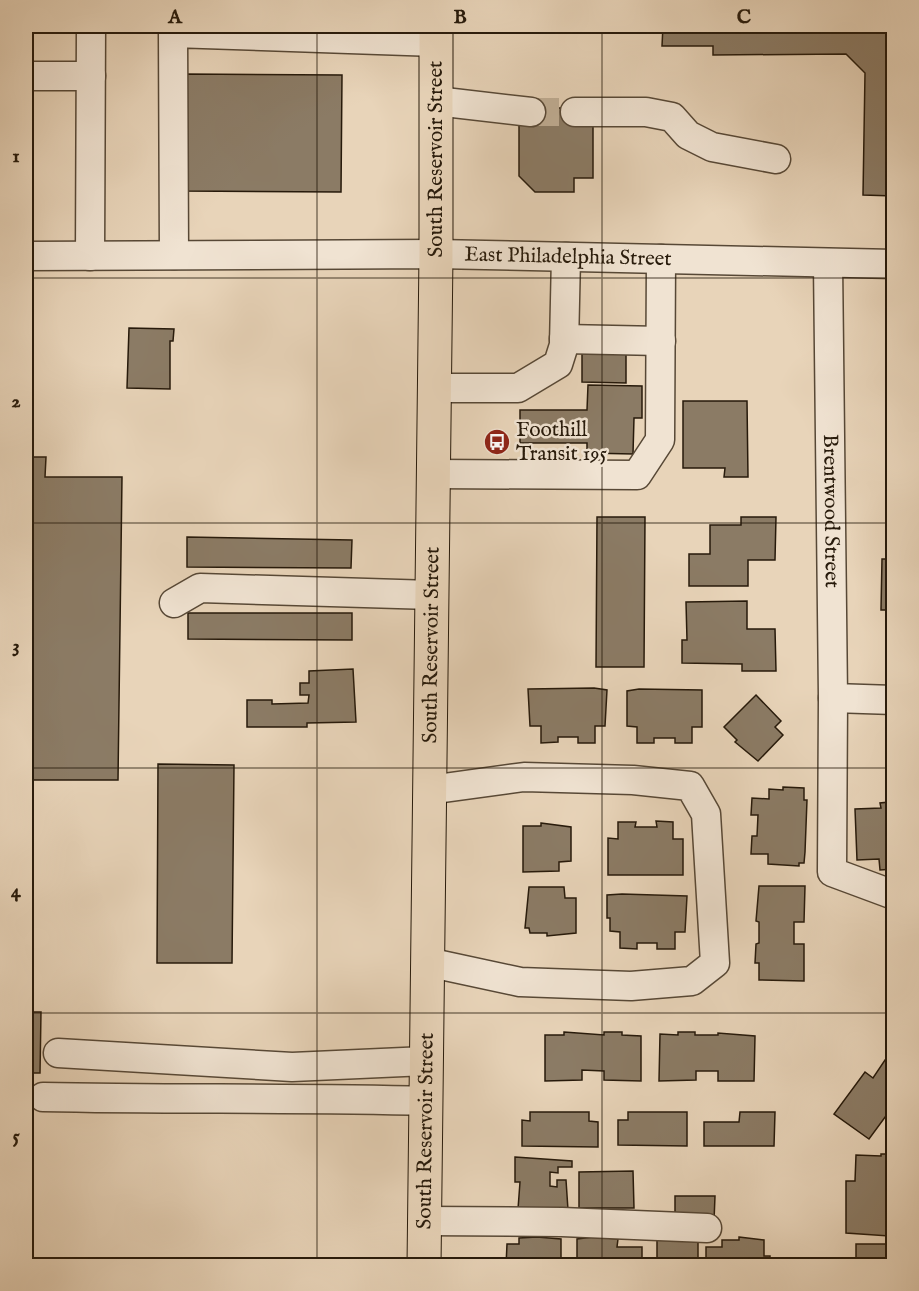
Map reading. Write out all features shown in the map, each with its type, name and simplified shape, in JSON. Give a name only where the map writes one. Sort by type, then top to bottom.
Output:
[{"type":"main road","name":"South Reservoir Street","points":[[424,1266],[436,254],[436,34]]},
{"type":"street","points":[[90,256],[91,26]]},
{"type":"street","points":[[174,255],[173,33],[436,34]]},
{"type":"street","points":[[26,76],[91,76]]},
{"type":"street","points":[[436,101],[531,112]]},
{"type":"street","points":[[575,112],[646,112],[672,117],[688,135],[712,147],[776,159]]},
{"type":"street","name":"East Philadelphia Street","points":[[26,256],[436,254],[894,264]]},
{"type":"street","points":[[434,388],[518,388],[558,364],[564,339],[566,257]]},
{"type":"street","points":[[433,474],[637,475],[660,440],[661,259]]},
{"type":"street","name":"Brentwood Street","points":[[828,263],[833,698],[832,872],[894,895]]},
{"type":"street","points":[[564,339],[661,341]]},
{"type":"street","points":[[174,603],[200,588],[432,595]]},
{"type":"street","points":[[833,698],[894,700]]},
{"type":"street","points":[[427,962],[520,982],[631,986],[692,981],[715,963],[706,814],[690,786],[633,780],[524,777],[429,790]]},
{"type":"street","points":[[58,1053],[292,1067],[426,1061]]},
{"type":"street","points":[[43,1097],[147,1100],[306,1097],[426,1101]]},
{"type":"street","points":[[424,1221],[562,1222],[707,1228]]},
{"type":"building","points":[[663,26],[894,26],[894,196],[863,195],[865,73],[846,54],[713,55],[713,46],[662,46]]},
{"type":"building","points":[[184,74],[342,75],[341,192],[182,191]]},
{"type":"building","points":[[534,108],[575,108],[593,118],[593,178],[574,178],[574,192],[535,192],[519,176],[519,124]]},
{"type":"building","points":[[129,328],[174,329],[173,341],[170,341],[170,389],[127,388]]},
{"type":"building","points":[[582,349],[626,350],[626,383],[582,382]]},
{"type":"building","points":[[588,385],[642,386],[642,418],[634,418],[633,454],[587,453],[587,443],[520,443],[520,410],[587,410]]},
{"type":"building","points":[[683,401],[747,401],[748,477],[724,477],[725,468],[683,468]]},
{"type":"building","points":[[26,457],[46,457],[45,477],[122,477],[118,780],[26,780]]},
{"type":"building","points":[[597,517],[645,517],[644,667],[596,667]]},
{"type":"building","points":[[741,517],[776,517],[775,560],[748,560],[748,586],[689,586],[689,554],[710,554],[710,525],[741,525]]},
{"type":"building","points":[[187,537],[352,540],[351,568],[187,567]]},
{"type":"building","points":[[882,559],[894,559],[894,610],[881,610]]},
{"type":"building","points":[[747,601],[747,629],[775,629],[776,671],[742,671],[742,664],[682,663],[682,640],[687,640],[686,602]]},
{"type":"building","points":[[188,613],[352,613],[352,640],[188,639]]},
{"type":"building","points":[[353,669],[356,722],[307,723],[307,727],[247,727],[247,700],[272,700],[272,704],[308,703],[309,695],[300,695],[300,683],[309,683],[309,671]]},
{"type":"building","points":[[594,688],[607,690],[605,726],[595,726],[595,743],[578,743],[578,737],[558,737],[558,742],[541,743],[541,726],[530,726],[528,689]]},
{"type":"building","points":[[639,689],[702,690],[702,727],[692,727],[692,743],[675,743],[675,738],[654,738],[654,743],[637,743],[637,727],[627,726],[627,691]]},
{"type":"building","points":[[756,695],[781,721],[775,727],[783,735],[758,761],[735,742],[737,740],[724,727]]},
{"type":"building","points":[[158,764],[234,765],[232,963],[157,963]]},
{"type":"building","points":[[783,787],[804,788],[804,800],[807,800],[804,863],[799,863],[799,866],[768,864],[768,854],[751,854],[752,836],[757,836],[758,815],[751,815],[752,798],[769,799],[769,789],[783,790]]},
{"type":"building","points":[[889,792],[894,792],[894,869],[880,870],[879,859],[857,860],[855,809],[881,808],[880,803],[889,802]]},
{"type":"building","points":[[656,821],[673,822],[673,839],[683,839],[683,875],[608,875],[608,838],[618,839],[618,822],[636,822],[635,827],[657,827]]},
{"type":"building","points":[[541,823],[571,827],[571,861],[559,862],[559,871],[523,872],[523,826],[541,826]]},
{"type":"building","points":[[759,886],[805,886],[804,922],[794,922],[794,944],[804,944],[804,981],[759,980],[759,963],[755,963],[756,944],[759,943],[759,922],[756,921]]},
{"type":"building","points":[[529,887],[564,887],[565,898],[576,898],[576,933],[547,936],[547,933],[530,933],[529,928],[525,928]]},
{"type":"building","points":[[607,895],[687,896],[685,932],[675,932],[675,949],[657,949],[657,943],[637,943],[637,949],[620,948],[620,932],[610,931],[610,918],[607,918]]},
{"type":"building","points":[[26,1012],[41,1012],[40,1073],[26,1073]]},
{"type":"building","points":[[564,1032],[604,1035],[604,1032],[622,1032],[622,1035],[641,1036],[641,1081],[604,1080],[604,1071],[582,1070],[582,1080],[545,1081],[545,1035],[564,1035]]},
{"type":"building","points":[[678,1032],[695,1032],[695,1035],[718,1035],[718,1033],[755,1036],[754,1081],[718,1081],[718,1071],[696,1071],[696,1080],[659,1081],[660,1034],[678,1035]]},
{"type":"building","points":[[887,1057],[894,1062],[894,1105],[869,1139],[834,1114],[865,1072],[873,1078]]},
{"type":"building","points":[[530,1112],[589,1112],[589,1121],[598,1122],[598,1147],[522,1146],[522,1120],[530,1121]]},
{"type":"building","points":[[628,1112],[687,1112],[687,1146],[618,1145],[618,1120],[628,1120]]},
{"type":"building","points":[[740,1112],[775,1112],[774,1146],[704,1146],[704,1122],[739,1122]]},
{"type":"building","points":[[881,1154],[892,1154],[889,1236],[846,1233],[846,1181],[855,1181],[856,1155],[881,1156]]},
{"type":"building","points":[[515,1157],[572,1161],[572,1167],[558,1167],[558,1173],[550,1172],[550,1186],[557,1187],[557,1180],[566,1180],[568,1210],[518,1209],[520,1182],[515,1182]]},
{"type":"building","points":[[633,1171],[634,1208],[579,1208],[579,1172]]},
{"type":"building","points":[[675,1196],[715,1196],[714,1221],[675,1222]]},
{"type":"building","points":[[593,1237],[618,1239],[617,1247],[642,1247],[642,1266],[577,1266],[577,1239]]},
{"type":"building","points":[[739,1237],[764,1240],[764,1256],[770,1256],[770,1265],[706,1266],[706,1247],[722,1247],[722,1240],[739,1240]]},
{"type":"building","points":[[519,1238],[561,1239],[561,1266],[506,1266],[507,1244],[519,1244]]},
{"type":"building","points":[[657,1240],[698,1240],[698,1266],[657,1266]]},
{"type":"building","points":[[856,1244],[894,1244],[894,1266],[856,1266]]},
{"type":"tunnel","points":[[531,112],[575,112]]},
{"type":"place","name":"Foothill Transit 195","points":[[497,442]]}]
